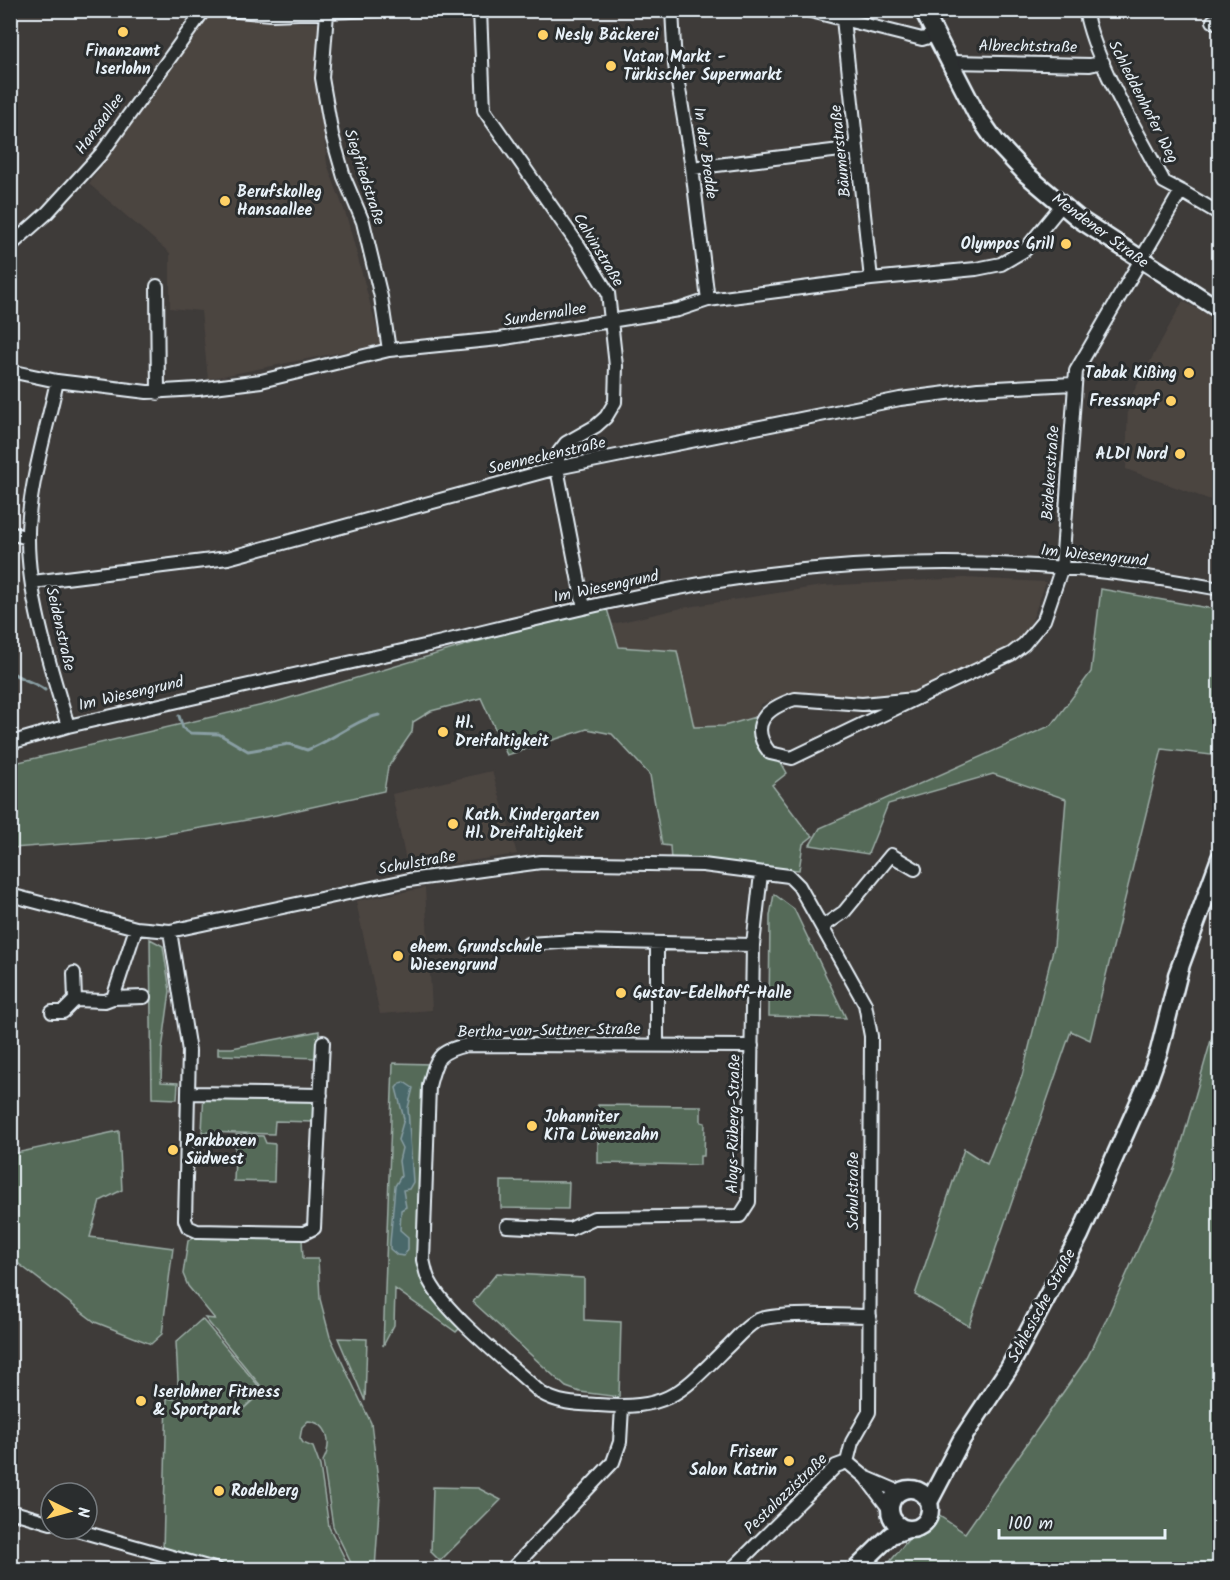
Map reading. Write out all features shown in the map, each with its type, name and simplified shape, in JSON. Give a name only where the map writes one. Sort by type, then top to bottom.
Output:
[{"type":"main road","name":"Mendener Straße","points":[[922,10],[976,113],[996,142],[1061,206],[1141,261],[1220,310]]},
{"type":"main road","name":"Schlesische Straße","points":[[929,1502],[962,1439],[1009,1368],[1080,1235],[1109,1165],[1220,858]]},
{"type":"main road","name":"Schlesische Straße","points":[[907,1491],[924,1485],[962,1439]]},
{"type":"main road","points":[[861,1564],[891,1513],[894,1497],[907,1491],[921,1492],[929,1502],[926,1521],[915,1529],[901,1527],[891,1513]]},
{"type":"main road","points":[[861,1564],[891,1535],[908,1529]]},
{"type":"street","name":"Hansaallee","points":[[10,246],[47,213],[101,154],[204,10]]},
{"type":"street","points":[[226,10],[252,14],[380,10]]},
{"type":"street","name":"Calvinstraße","points":[[480,10],[484,110],[573,237],[608,293],[616,366],[615,402],[606,417],[596,426],[566,443],[559,452],[556,468]]},
{"type":"street","name":"In der Bredde","points":[[672,10],[675,65],[692,168],[708,300]]},
{"type":"street","points":[[807,10],[922,39],[935,35]]},
{"type":"street","name":"Schleddenhofer Weg","points":[[1085,10],[1088,27],[1103,63],[1164,182],[1220,214]]},
{"type":"street","name":"Siegfriedstraße","points":[[327,13],[322,78],[332,135],[344,177],[363,222],[381,297],[389,350]]},
{"type":"street","name":"Bäumerstraße","points":[[843,19],[871,279]]},
{"type":"street","name":"Albrechtstraße","points":[[951,62],[1090,65],[1103,63]]},
{"type":"street","points":[[692,168],[858,148]]},
{"type":"street","points":[[1141,261],[1180,191]]},
{"type":"street","name":"Sundernallee","points":[[10,371],[57,381],[158,393],[261,381],[389,350],[499,339],[678,310],[708,300],[1001,264],[1025,250],[1061,206]]},
{"type":"street","name":"Bädekerstraße","points":[[915,699],[862,704],[795,699],[773,706],[767,712],[760,728],[762,738],[770,753],[792,758],[1011,654],[1024,644],[1047,614],[1062,567],[1073,384],[1076,371],[1141,261]]},
{"type":"street","points":[[157,286],[158,393]]},
{"type":"street","name":"Seidenstraße","points":[[57,381],[38,470],[28,538],[33,582],[68,726]]},
{"type":"street","name":"Soenneckenstraße","points":[[33,582],[228,558],[556,468],[900,399],[978,389],[1073,384]]},
{"type":"street","points":[[556,468],[584,608]]},
{"type":"street","points":[[10,533],[28,538]]},
{"type":"street","name":"Im Wiesengrund","points":[[10,743],[68,726],[584,608],[745,577],[793,572],[934,565],[1062,567],[1220,589]]},
{"type":"street","points":[[822,927],[844,912],[891,855],[915,869]]},
{"type":"street","name":"Schulstraße","points":[[10,895],[136,928],[170,931],[409,880],[541,862],[703,865],[761,874],[780,874],[796,882],[866,1004],[871,1036],[869,1412],[852,1443],[847,1462]]},
{"type":"street","points":[[752,1046],[753,945],[761,874]]},
{"type":"street","points":[[113,998],[136,928]]},
{"type":"street","points":[[170,931],[189,1051],[185,1220],[188,1227],[196,1231],[304,1233],[314,1228],[323,1042]]},
{"type":"street","points":[[528,944],[575,941],[753,945]]},
{"type":"street","name":"Bertha-von-Suttner-Straße","points":[[657,944],[657,1046]]},
{"type":"street","points":[[74,973],[75,1000]]},
{"type":"street","points":[[52,1012],[63,1012],[75,1000],[105,1001],[113,998],[144,997]]},
{"type":"street","name":"Bertha-von-Suttner-Straße","points":[[752,1046],[467,1045],[447,1049],[434,1064],[429,1086],[423,1260],[428,1280],[455,1313],[543,1395],[553,1401],[567,1403],[622,1407],[649,1405],[669,1399],[688,1387],[746,1329],[763,1318],[870,1317]]},
{"type":"street","name":"Aloys-Rüberg-Straße","points":[[507,1226],[570,1229],[594,1218],[740,1216],[749,1202],[752,1046]]},
{"type":"street","points":[[189,1093],[321,1095]]},
{"type":"street","points":[[511,1569],[613,1462],[620,1442],[622,1407]]},
{"type":"street","name":"Pestalozzistraße","points":[[731,1569],[836,1466],[847,1462],[865,1477],[891,1513]]},
{"type":"street","name":"Pestalozzistraße","points":[[865,1477],[907,1491]]},
{"type":"street","points":[[10,1511],[39,1519]]},
{"type":"street","points":[[99,1536],[218,1569]]},
{"type":"shaded area","name":"Berufskolleg Hansaallee","points":[[208,18],[320,23],[318,81],[327,164],[347,218],[381,344],[208,379],[201,311],[170,308],[170,253],[89,184]]},
{"type":"shaded area","points":[[1183,301],[1219,321],[1219,503],[1126,469],[1128,402]]},
{"type":"shaded area","points":[[964,578],[1046,582],[1023,638],[1011,648],[914,692],[866,699],[788,694],[761,704],[755,717],[724,726],[694,727],[677,651],[619,647],[613,624],[682,608],[822,586]]},
{"type":"shaded area","name":"Kath. Kindergarten Hl. Dreifaltigkeit","points":[[492,771],[517,854],[408,870],[392,794]]},
{"type":"shaded area","name":"ehem. Grundschule Wiesengrund","points":[[425,888],[432,1010],[380,1014],[356,901]]},
{"type":"green space","points":[[1101,589],[1219,610],[1219,756],[1162,749],[1090,1040],[1071,1031],[969,1326],[915,1295],[964,1149],[987,1164],[1022,1076],[1054,946],[1066,799],[993,774],[888,804],[868,854],[810,845],[820,828],[1052,725],[1091,672]]},
{"type":"green space","points":[[606,606],[619,647],[677,651],[694,727],[724,726],[755,717],[758,744],[765,754],[779,759],[787,773],[772,785],[805,829],[813,836],[803,844],[799,870],[772,868],[758,871],[671,861],[670,846],[662,845],[650,775],[612,734],[587,729],[507,755],[481,698],[431,711],[413,722],[412,732],[388,767],[384,791],[276,815],[143,838],[13,848],[10,835],[10,764],[276,702],[563,616]]},
{"type":"green space","points":[[774,894],[794,909],[846,1018],[769,1016],[770,916]]},
{"type":"green space","points":[[150,939],[163,946],[170,991],[162,1050],[161,1082],[178,1083],[177,1099],[152,1098]]},
{"type":"green space","points":[[1219,1012],[1219,1569],[883,1570],[932,1511],[965,1533],[1087,1358],[1175,1167]]},
{"type":"green space","points":[[319,1031],[319,1058],[218,1055],[218,1048],[232,1048]]},
{"type":"green space","points":[[393,1063],[431,1064],[428,1254],[431,1285],[463,1325],[456,1332],[395,1289],[394,1325],[383,1346]]},
{"type":"green space","points":[[204,1091],[317,1096],[315,1122],[275,1121],[274,1134],[202,1132]]},
{"type":"green space","points":[[598,1105],[701,1106],[701,1122],[705,1123],[704,1156],[700,1156],[700,1165],[598,1163]]},
{"type":"green space","points":[[119,1131],[122,1190],[100,1201],[90,1237],[173,1248],[162,1334],[151,1344],[95,1322],[11,1258],[11,1154]]},
{"type":"green space","points":[[236,1135],[263,1136],[266,1143],[275,1144],[274,1182],[234,1181]]},
{"type":"green space","points":[[501,1181],[569,1182],[568,1209],[501,1208]]},
{"type":"green space","points":[[194,1237],[302,1238],[303,1259],[318,1259],[320,1299],[330,1337],[371,1423],[380,1495],[375,1569],[354,1569],[333,1526],[323,1461],[328,1448],[327,1436],[321,1426],[308,1421],[302,1427],[300,1438],[303,1443],[313,1447],[320,1466],[329,1527],[350,1569],[276,1569],[254,1563],[251,1569],[240,1569],[163,1550],[167,1398],[179,1400],[176,1342],[202,1319],[262,1390],[239,1413],[264,1390],[205,1318],[215,1319],[188,1286],[183,1274],[188,1241]]},
{"type":"green space","points":[[497,1273],[584,1278],[584,1320],[621,1322],[619,1397],[580,1392],[566,1387],[473,1302]]},
{"type":"green space","points":[[338,1338],[367,1339],[365,1401]]},
{"type":"green space","points":[[433,1487],[478,1488],[501,1500],[440,1561],[431,1552]]},
{"type":"water","points":[[404,1082],[413,1088],[408,1108],[413,1182],[409,1189],[403,1190],[406,1207],[401,1210],[400,1230],[408,1237],[408,1249],[404,1256],[397,1255],[390,1249],[390,1243],[395,1186],[401,1176],[399,1161],[402,1148],[398,1140],[404,1119],[396,1088]]},
{"type":"waterway","points":[[10,671],[45,690]]},
{"type":"waterway","points":[[179,716],[183,728],[190,733],[219,734],[248,751],[289,744],[307,750],[360,722],[379,715]]},
{"type":"place","name":"Finanzamt Iserlohn","points":[[123,32]]},
{"type":"place","name":"Nesly Bäckerei","points":[[543,35]]},
{"type":"place","name":"Vatan Markt - Türkischer Supermarkt","points":[[611,66]]},
{"type":"place","name":"Berufskolleg Hansaallee","points":[[225,201]]},
{"type":"place","name":"Olympos Grill","points":[[1066,244]]},
{"type":"place","name":"Tabak Kißing","points":[[1189,373]]},
{"type":"place","name":"Fressnapf","points":[[1171,401]]},
{"type":"place","name":"ALDI Nord","points":[[1180,454]]},
{"type":"place","name":"Hl. Dreifaltigkeit","points":[[443,732]]},
{"type":"place","name":"Kath. Kindergarten Hl. Dreifaltigkeit","points":[[453,824]]},
{"type":"place","name":"ehem. Grundschule Wiesengrund","points":[[398,956]]},
{"type":"place","name":"Gustav-Edelhoff-Halle","points":[[621,993]]},
{"type":"place","name":"Johanniter KiTa Löwenzahn","points":[[532,1126]]},
{"type":"place","name":"Parkboxen Südwest","points":[[173,1150]]},
{"type":"place","name":"Iserlohner Fitness & Sportpark","points":[[141,1401]]},
{"type":"place","name":"Friseur Salon Katrin","points":[[789,1461]]},
{"type":"place","name":"Rodelberg","points":[[219,1491]]}]
